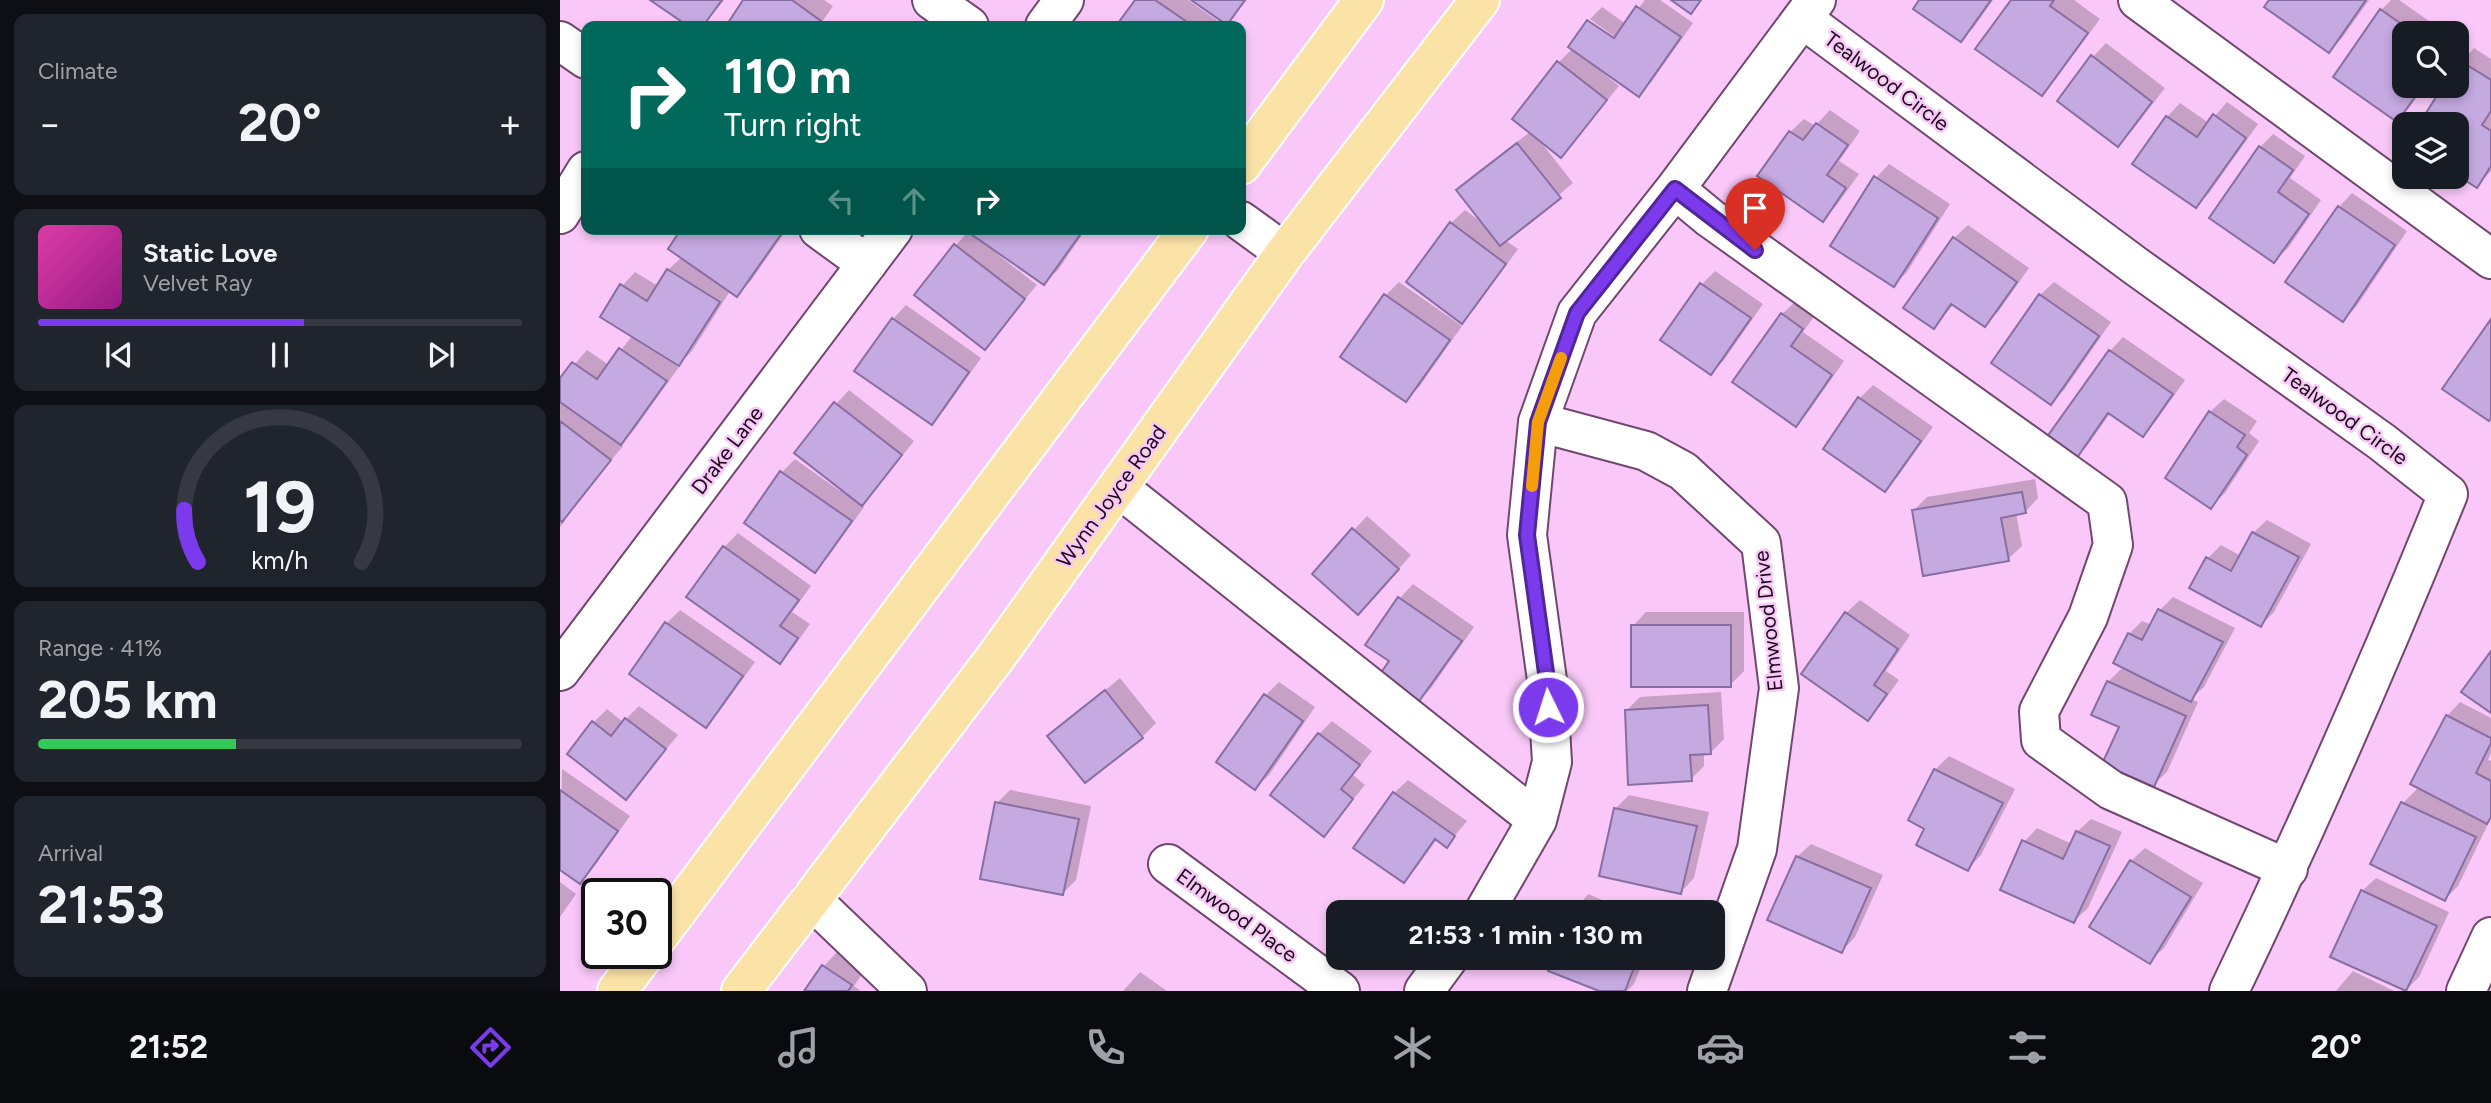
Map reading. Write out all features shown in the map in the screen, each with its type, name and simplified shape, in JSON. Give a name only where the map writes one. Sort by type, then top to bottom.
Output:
[{"type":"main road","points":[[1246,158],[1364,0]]},
{"type":"main road","name":"Wynn Joyce Road","points":[[741,991],[996,657],[1285,253],[1480,0]]},
{"type":"main road","points":[[672,918],[1184,235]]},
{"type":"main road","points":[[617,991],[634,969]]},
{"type":"street","points":[[932,0],[962,21]]},
{"type":"street","points":[[1049,21],[1064,0]]},
{"type":"street","points":[[2138,0],[2491,259]]},
{"type":"street","points":[[1491,900],[1537,820],[1552,762],[1547,680],[1527,535],[1538,422],[1577,313],[1675,189],[1810,9]]},
{"type":"street","name":"Tealwood Circle","points":[[1810,9],[2137,267],[2382,442],[2448,495],[2392,632],[2288,869],[2229,991]]},
{"type":"street","points":[[560,41],[581,56]]},
{"type":"street","points":[[560,214],[581,178]]},
{"type":"street","points":[[1675,189],[1710,218],[2107,502],[2113,545],[2088,617],[2039,711],[2041,740],[2111,790],[2288,869]]},
{"type":"street","points":[[1246,225],[1285,253]]},
{"type":"street","points":[[827,235],[867,264]]},
{"type":"street","name":"Drake Lane","points":[[560,671],[889,235]]},
{"type":"street","name":"Elmwood Drive","points":[[1538,422],[1646,451],[1683,471],[1761,543],[1779,688],[1757,849],[1707,991]]},
{"type":"street","points":[[1118,487],[1537,820]]},
{"type":"street","name":"Elmwood Place","points":[[1168,864],[1340,991]]},
{"type":"street","points":[[811,899],[907,991]]},
{"type":"street","points":[[2466,991],[2491,937]]},
{"type":"street","points":[[1424,991],[1440,970]]},
{"type":"building","points":[[650,0],[722,0],[707,21],[681,21]]},
{"type":"building","points":[[743,0],[792,0],[821,21],[729,21]]},
{"type":"building","points":[[1135,0],[1155,0],[1186,21],[1120,21]]},
{"type":"building","points":[[1191,0],[1245,0],[1230,21],[1221,21]]},
{"type":"building","points":[[1671,0],[1701,0],[1691,14]]},
{"type":"building","points":[[1919,0],[1991,0],[1961,42],[1913,9]]},
{"type":"building","points":[[2011,0],[2054,0],[2050,6],[2088,33],[2042,96],[1975,49]]},
{"type":"building","points":[[2269,0],[2366,0],[2329,53],[2264,7]]},
{"type":"building","points":[[1636,6],[1681,37],[1639,97],[1568,47],[1587,20],[1614,38]]},
{"type":"building","points":[[2380,9],[2397,21],[2392,21],[2392,98],[2414,98],[2404,112],[2392,112],[2392,118],[2333,77]]},
{"type":"building","points":[[2091,55],[2152,102],[2118,147],[2057,101]]},
{"type":"building","points":[[1557,61],[1607,100],[1561,158],[1512,119]]},
{"type":"building","points":[[2469,66],[2491,80],[2491,111],[2482,125],[2491,131],[2491,166],[2477,188],[2469,183],[2469,112],[2427,112],[2435,98],[2469,98]]},
{"type":"building","points":[[2213,114],[2246,138],[2196,208],[2132,164],[2166,116],[2197,137]]},
{"type":"building","points":[[1816,123],[1848,145],[1827,175],[1846,188],[1823,222],[1757,176],[1789,131],[1803,140]]},
{"type":"building","points":[[1517,143],[1561,198],[1500,246],[1456,190]]},
{"type":"building","points":[[2259,146],[2293,170],[2278,192],[2309,214],[2274,263],[2209,218]]},
{"type":"building","points":[[1874,176],[1938,218],[1894,287],[1830,246]]},
{"type":"building","points":[[2338,206],[2395,245],[2343,322],[2285,282]]},
{"type":"building","points":[[1450,222],[1506,264],[1462,324],[1406,282]]},
{"type":"building","points":[[677,235],[781,235],[737,297],[668,249]]},
{"type":"building","points":[[972,235],[1080,235],[1044,285]]},
{"type":"building","points":[[1953,237],[2017,282],[1985,327],[1951,304],[1934,329],[1903,308]]},
{"type":"building","points":[[954,244],[1025,299],[985,350],[914,295]]},
{"type":"building","points":[[667,269],[720,302],[679,366],[600,317],[620,284],[647,301]]},
{"type":"building","points":[[1700,283],[1751,318],[1711,375],[1660,340]]},
{"type":"building","points":[[1384,294],[1450,340],[1406,402],[1340,357]]},
{"type":"building","points":[[2039,294],[2099,336],[2051,405],[1991,363]]},
{"type":"building","points":[[1781,313],[1803,329],[1791,346],[1832,375],[1796,427],[1732,382]]},
{"type":"building","points":[[892,318],[969,372],[932,425],[854,371]]},
{"type":"building","points":[[2491,319],[2491,418],[2489,421],[2442,389]]},
{"type":"building","points":[[619,348],[667,381],[621,445],[560,402],[560,378],[572,362],[597,379]]},
{"type":"building","points":[[2109,350],[2173,394],[2143,437],[2108,413],[2074,462],[2044,441]]},
{"type":"building","points":[[1858,397],[1921,441],[1885,492],[1823,449]]},
{"type":"building","points":[[834,402],[902,455],[862,506],[794,453]]},
{"type":"building","points":[[2209,411],[2245,435],[2237,447],[2247,455],[2211,509],[2165,478]]},
{"type":"building","points":[[560,421],[611,460],[562,522],[560,520]]},
{"type":"building","points":[[780,471],[852,521],[815,573],[744,523]]},
{"type":"building","points":[[2022,492],[2026,513],[2001,518],[2009,561],[1923,576],[1912,510]]},
{"type":"building","points":[[1352,528],[1399,569],[1358,615],[1312,574]]},
{"type":"building","points":[[2252,532],[2299,557],[2261,627],[2189,588],[2206,557],[2231,571]]},
{"type":"building","points":[[723,546],[799,600],[780,626],[798,638],[780,664],[686,597]]},
{"type":"building","points":[[1398,597],[1462,641],[1417,704],[1378,677],[1389,661],[1365,645]]},
{"type":"building","points":[[2158,609],[2223,642],[2191,702],[2113,663],[2128,633],[2142,640]]},
{"type":"building","points":[[1845,612],[1898,649],[1874,685],[1887,694],[1868,721],[1801,674]]},
{"type":"building","points":[[665,622],[743,676],[706,728],[629,674]]},
{"type":"building","points":[[1631,625],[1731,625],[1731,687],[1631,687]]},
{"type":"building","points":[[2491,651],[2491,713],[2461,692]]},
{"type":"building","points":[[2107,681],[2186,716],[2154,787],[2102,764],[2119,727],[2091,715]]},
{"type":"building","points":[[1105,690],[1143,738],[1085,783],[1047,736]]},
{"type":"building","points":[[1264,694],[1303,721],[1255,790],[1216,762]]},
{"type":"building","points":[[1708,705],[1711,754],[1690,755],[1692,781],[1628,785],[1625,710]]},
{"type":"building","points":[[2446,715],[2491,738],[2476,773],[2491,781],[2491,817],[2487,824],[2410,784]]},
{"type":"building","points":[[625,718],[666,749],[626,800],[567,754],[592,721],[611,736]]},
{"type":"building","points":[[1318,733],[1360,765],[1341,789],[1353,799],[1324,837],[1270,795]]},
{"type":"building","points":[[1934,769],[2003,803],[1968,871],[1916,845],[1924,829],[1908,820]]},
{"type":"building","points":[[560,790],[618,831],[584,878],[581,878],[580,884],[560,870]]},
{"type":"building","points":[[1393,792],[1455,836],[1447,848],[1435,839],[1404,883],[1353,848]]},
{"type":"building","points":[[995,802],[1079,819],[1063,895],[980,879]]},
{"type":"building","points":[[2401,802],[2476,837],[2445,901],[2370,864]]},
{"type":"building","points":[[1614,808],[1697,826],[1681,894],[1599,876]]},
{"type":"building","points":[[2076,831],[2110,846],[2074,923],[2000,890],[2022,840],[2063,859]]},
{"type":"building","points":[[1796,856],[1871,888],[1842,953],[1767,920]]},
{"type":"building","points":[[2130,860],[2191,897],[2150,964],[2089,927]]},
{"type":"building","points":[[2361,890],[2437,926],[2406,991],[2330,957]]},
{"type":"building","points":[[822,965],[852,985],[848,991],[804,991]]},
{"type":"building","points":[[1633,970],[1625,991],[1599,991],[1548,971]]},
{"type":"slow traffic","points":[[1532,486],[1538,422],[1561,358]]},
{"type":"route","points":[[1548,707],[1547,680],[1527,535],[1538,422],[1577,313],[1675,189],[1755,250]]}]
